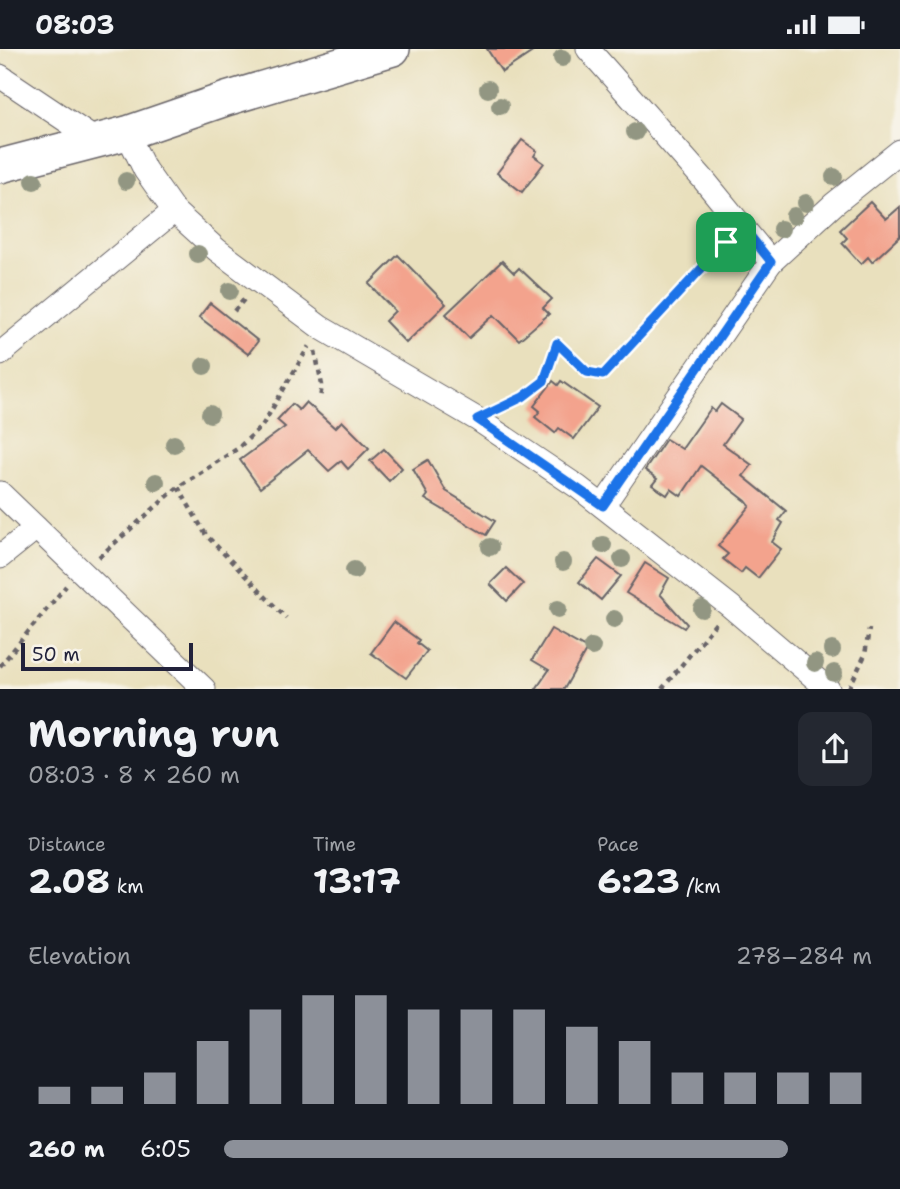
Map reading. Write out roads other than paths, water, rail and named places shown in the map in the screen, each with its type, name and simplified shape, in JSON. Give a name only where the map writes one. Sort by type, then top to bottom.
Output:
[{"type":"street","points":[[0,166],[112,137],[226,99],[393,49]]},
{"type":"street","points":[[588,49],[736,218],[771,262]]},
{"type":"street","points":[[0,76],[112,137],[145,170],[174,211],[217,250],[320,327],[477,419],[603,506],[730,606],[828,688]]},
{"type":"street","points":[[603,506],[771,262],[843,196],[900,151]]},
{"type":"street","points":[[0,354],[174,211]]},
{"type":"street","points":[[0,493],[201,688]]},
{"type":"street","points":[[0,557],[36,529]]}]
